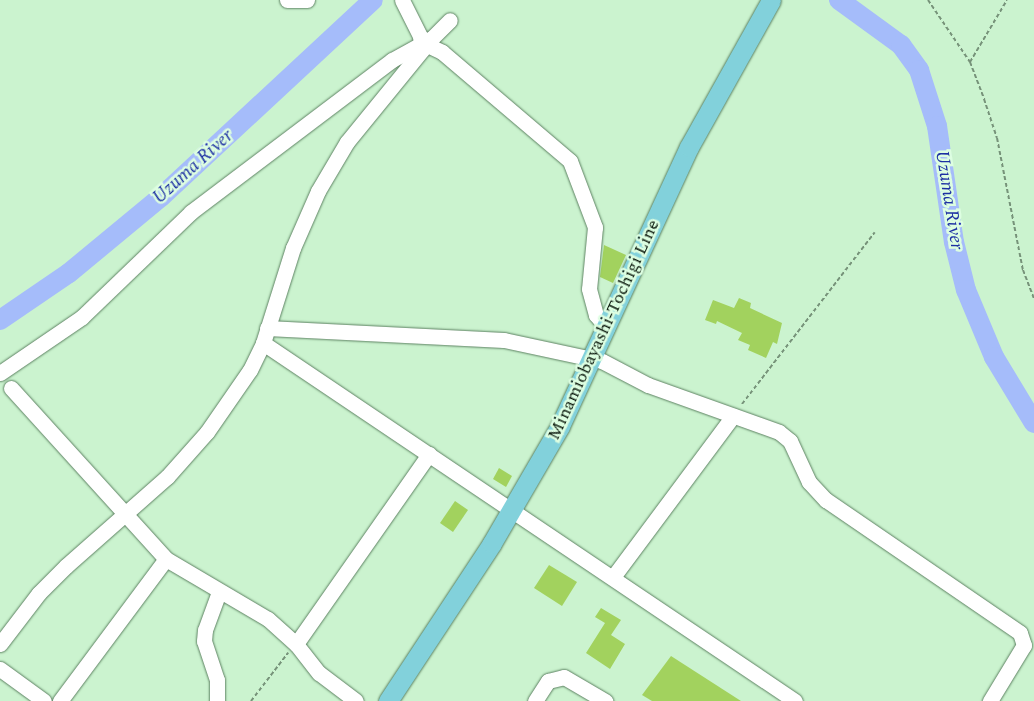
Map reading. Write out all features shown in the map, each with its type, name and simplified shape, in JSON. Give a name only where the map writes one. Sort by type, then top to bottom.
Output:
[{"type":"main road","name":"Minamiobayashi-Tochigi Line","points":[[388,701],[512,509],[560,426],[594,359],[689,147],[771,0]]},
{"type":"street","points":[[287,0],[307,0]]},
{"type":"street","points":[[0,644],[39,594],[124,512],[167,477],[207,432],[250,370],[263,343],[293,248],[318,191],[347,142],[422,50],[422,40],[402,0]]},
{"type":"street","points":[[0,373],[82,317],[191,212],[392,60],[450,20]]},
{"type":"street","points":[[422,40],[442,52],[570,161],[595,227],[589,289],[596,315],[607,328]]},
{"type":"street","points":[[267,328],[504,340],[609,363],[648,385],[779,432],[790,441],[809,482],[826,500],[1020,633],[1024,645],[990,701]]},
{"type":"street","points":[[263,343],[795,701]]},
{"type":"street","points":[[11,388],[166,559],[268,619],[296,644],[319,673],[356,701]]},
{"type":"street","points":[[613,577],[733,416]]},
{"type":"street","points":[[296,644],[429,454]]},
{"type":"street","points":[[60,701],[166,559]]},
{"type":"street","points":[[217,701],[217,680],[204,641],[205,630],[220,592]]},
{"type":"street","points":[[0,669],[44,701]]},
{"type":"street","points":[[535,701],[548,681],[564,677],[606,701]]},
{"type":"path","points":[[928,0],[970,62],[997,138],[1023,270],[1034,299]]},
{"type":"path","points":[[970,62],[1007,0]]},
{"type":"path","points":[[733,416],[875,232]]},
{"type":"path","points":[[250,701],[296,644]]},
{"type":"building","points":[[604,245],[626,255],[613,283],[600,277]]},
{"type":"building","points":[[739,298],[751,303],[750,308],[782,323],[777,344],[773,342],[766,358],[748,350],[750,345],[738,340],[742,333],[717,321],[716,324],[705,320],[713,300],[734,308]]},
{"type":"building","points":[[499,468],[512,476],[506,487],[493,479]]},
{"type":"building","points":[[455,501],[468,510],[453,532],[440,523]]},
{"type":"building","points":[[549,565],[577,582],[562,606],[534,588]]},
{"type":"building","points":[[601,608],[621,620],[611,635],[625,644],[610,669],[586,653],[605,623],[595,617]]},
{"type":"building","points":[[671,656],[741,701],[652,701],[642,695]]},
{"type":"waterway","name":"Uzuma River","points":[[0,320],[69,273],[161,197],[373,0]]},
{"type":"waterway","name":"Uzuma River","points":[[839,0],[901,45],[919,70],[937,126],[954,242],[966,290],[994,357],[1034,423]]}]
